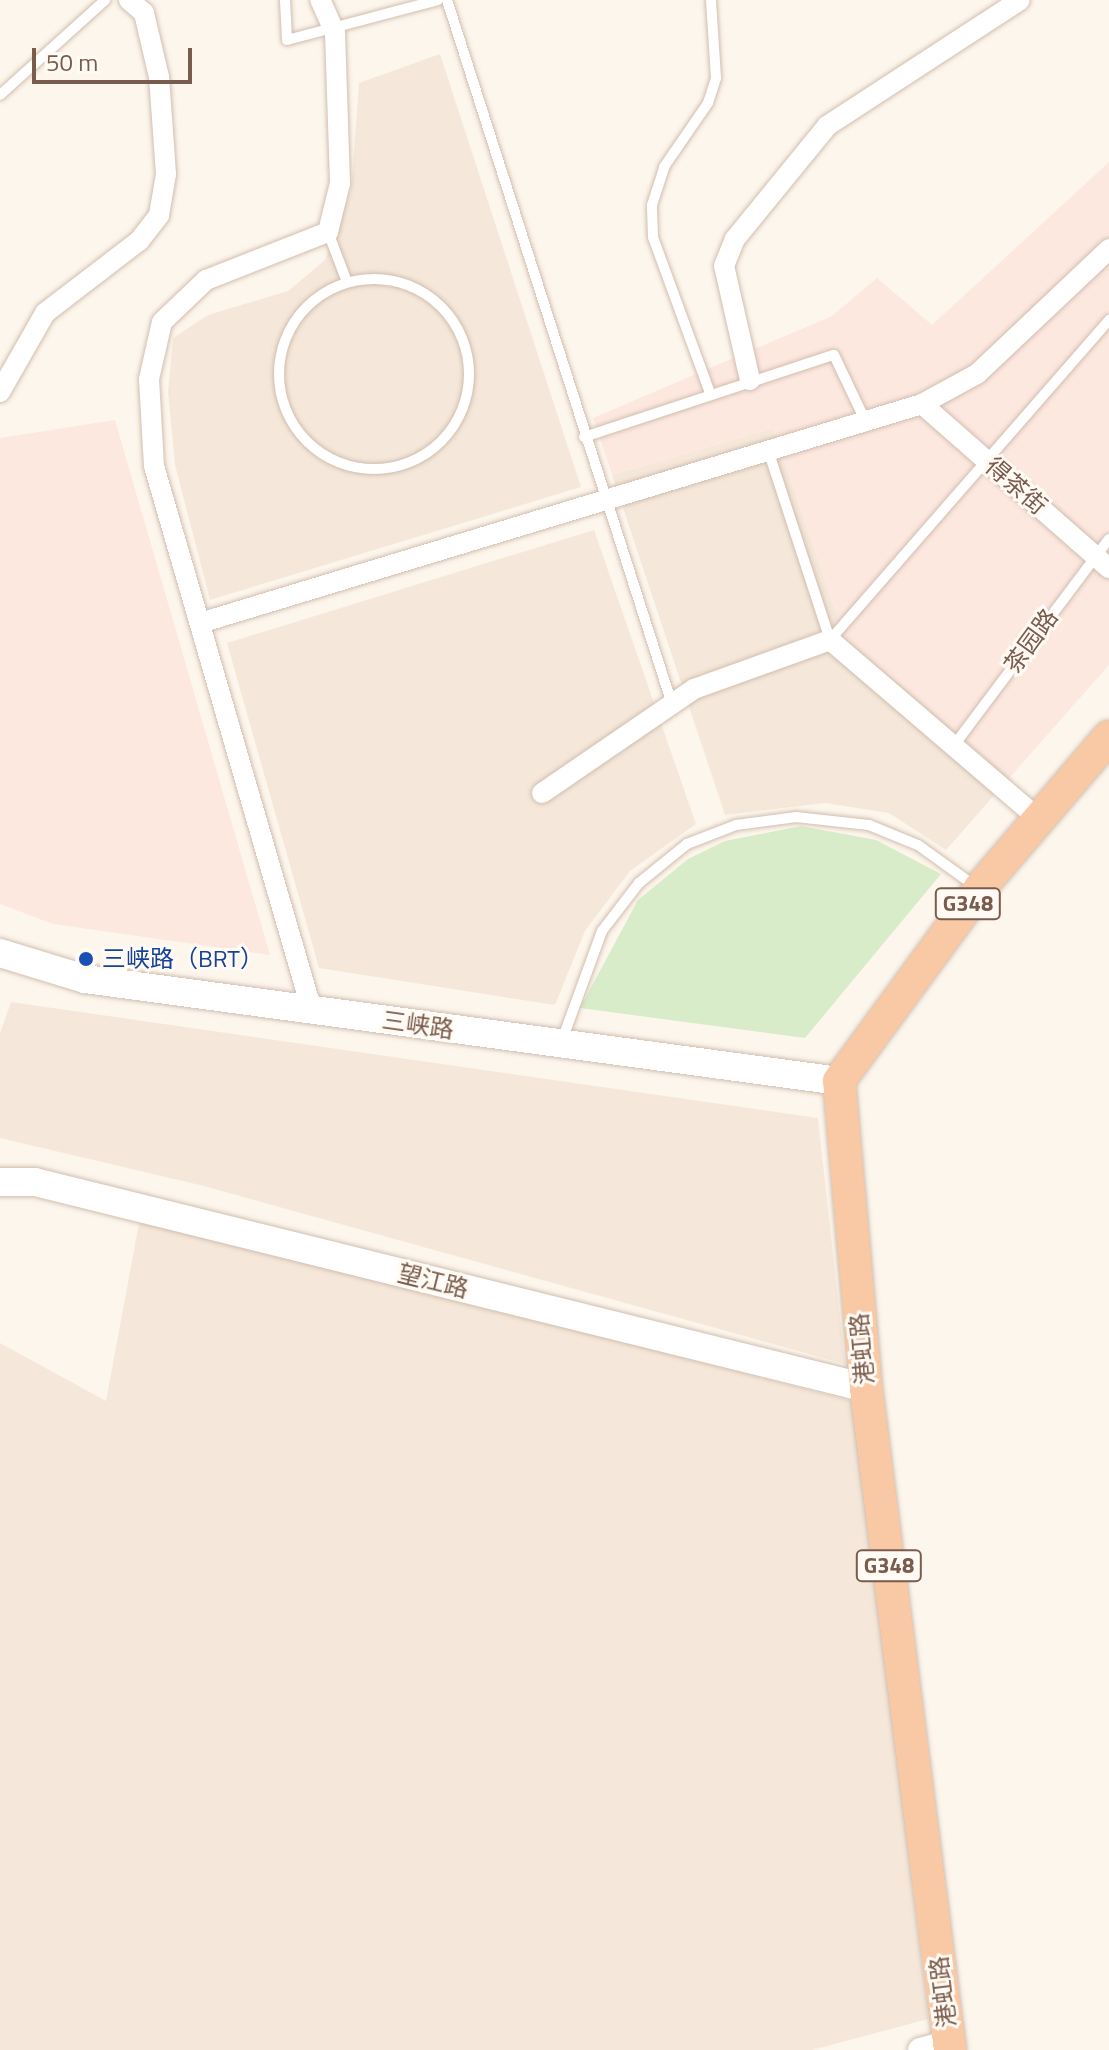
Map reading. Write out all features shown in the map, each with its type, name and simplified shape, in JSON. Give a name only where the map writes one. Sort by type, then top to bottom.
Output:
[{"type":"highway","name":"G348","points":[[839,1081],[980,888],[1109,737]]},
{"type":"highway","name":"港虹路","points":[[839,1081],[866,1388],[940,2047]]},
{"type":"main road","name":"三峡路","points":[[0,953],[85,979],[839,1081]]},
{"type":"main road","name":"望江路","points":[[0,1182],[35,1182],[866,1388]]},
{"type":"street","points":[[0,392],[45,313],[139,241],[159,215],[166,174],[159,77],[144,13],[129,0]]},
{"type":"street","points":[[312,1011],[154,466],[149,379],[162,322],[206,280],[328,232],[340,183],[335,33],[320,0]]},
{"type":"street","points":[[750,380],[724,266],[735,239],[827,126],[1020,0]]},
{"type":"street","points":[[200,623],[922,404],[977,374],[1109,249]]},
{"type":"street","name":"得茶街","points":[[922,404],[1102,562]]},
{"type":"street","points":[[542,793],[672,704],[776,654],[830,640],[1039,819]]},
{"type":"lane","points":[[0,95],[105,0]]},
{"type":"lane","points":[[285,0],[287,40],[335,33],[438,0]]},
{"type":"lane","points":[[447,0],[584,437],[672,704]]},
{"type":"lane","points":[[710,393],[653,237],[652,205],[664,167],[708,103],[716,78],[711,0]]},
{"type":"lane","points":[[328,232],[347,282]]},
{"type":"lane","points":[[347,282],[406,284],[453,321],[466,348],[469,378],[448,435],[399,467],[366,470],[334,461],[307,443],[288,416],[280,362],[295,321],[317,297],[347,282]]},
{"type":"lane","points":[[830,640],[983,457],[1109,320]]},
{"type":"lane","points":[[584,437],[710,393],[834,355],[865,420]]},
{"type":"lane","points":[[768,450],[830,640]]},
{"type":"lane","name":"茶园路","points":[[955,744],[1102,562],[1109,539]]},
{"type":"lane","points":[[561,1045],[602,931],[639,883],[687,844],[736,825],[796,817],[869,825],[918,845],[980,888]]},
{"type":"shaded area","points":[[440,54],[581,487],[210,600],[175,465],[168,392],[173,338],[208,315],[288,291],[325,260],[351,192],[359,83]]},
{"type":"shaded area","points":[[1109,162],[1109,665],[1011,776],[845,638],[773,428],[612,475],[593,418],[832,316],[877,278],[932,325]]},
{"type":"shaded area","points":[[115,420],[270,955],[53,924],[0,904],[0,438]]},
{"type":"shaded area","points":[[773,428],[845,638],[1011,776],[946,850],[889,813],[825,803],[725,815],[612,475]]},
{"type":"shaded area","points":[[594,530],[696,824],[630,871],[585,931],[555,1005],[319,968],[227,643]]},
{"type":"shaded area","points":[[11,1002],[818,1118],[845,1364],[204,1186],[0,1138],[0,1033]]},
{"type":"shaded area","points":[[140,1218],[855,1402],[928,2019],[812,2050],[0,2050],[0,1343],[106,1401]]},
{"type":"green space","points":[[801,826],[876,840],[941,874],[805,1038],[580,1008],[638,900],[688,859],[725,841]]},
{"type":"place","name":"三峡路（BRT）","points":[[86,959]]}]
